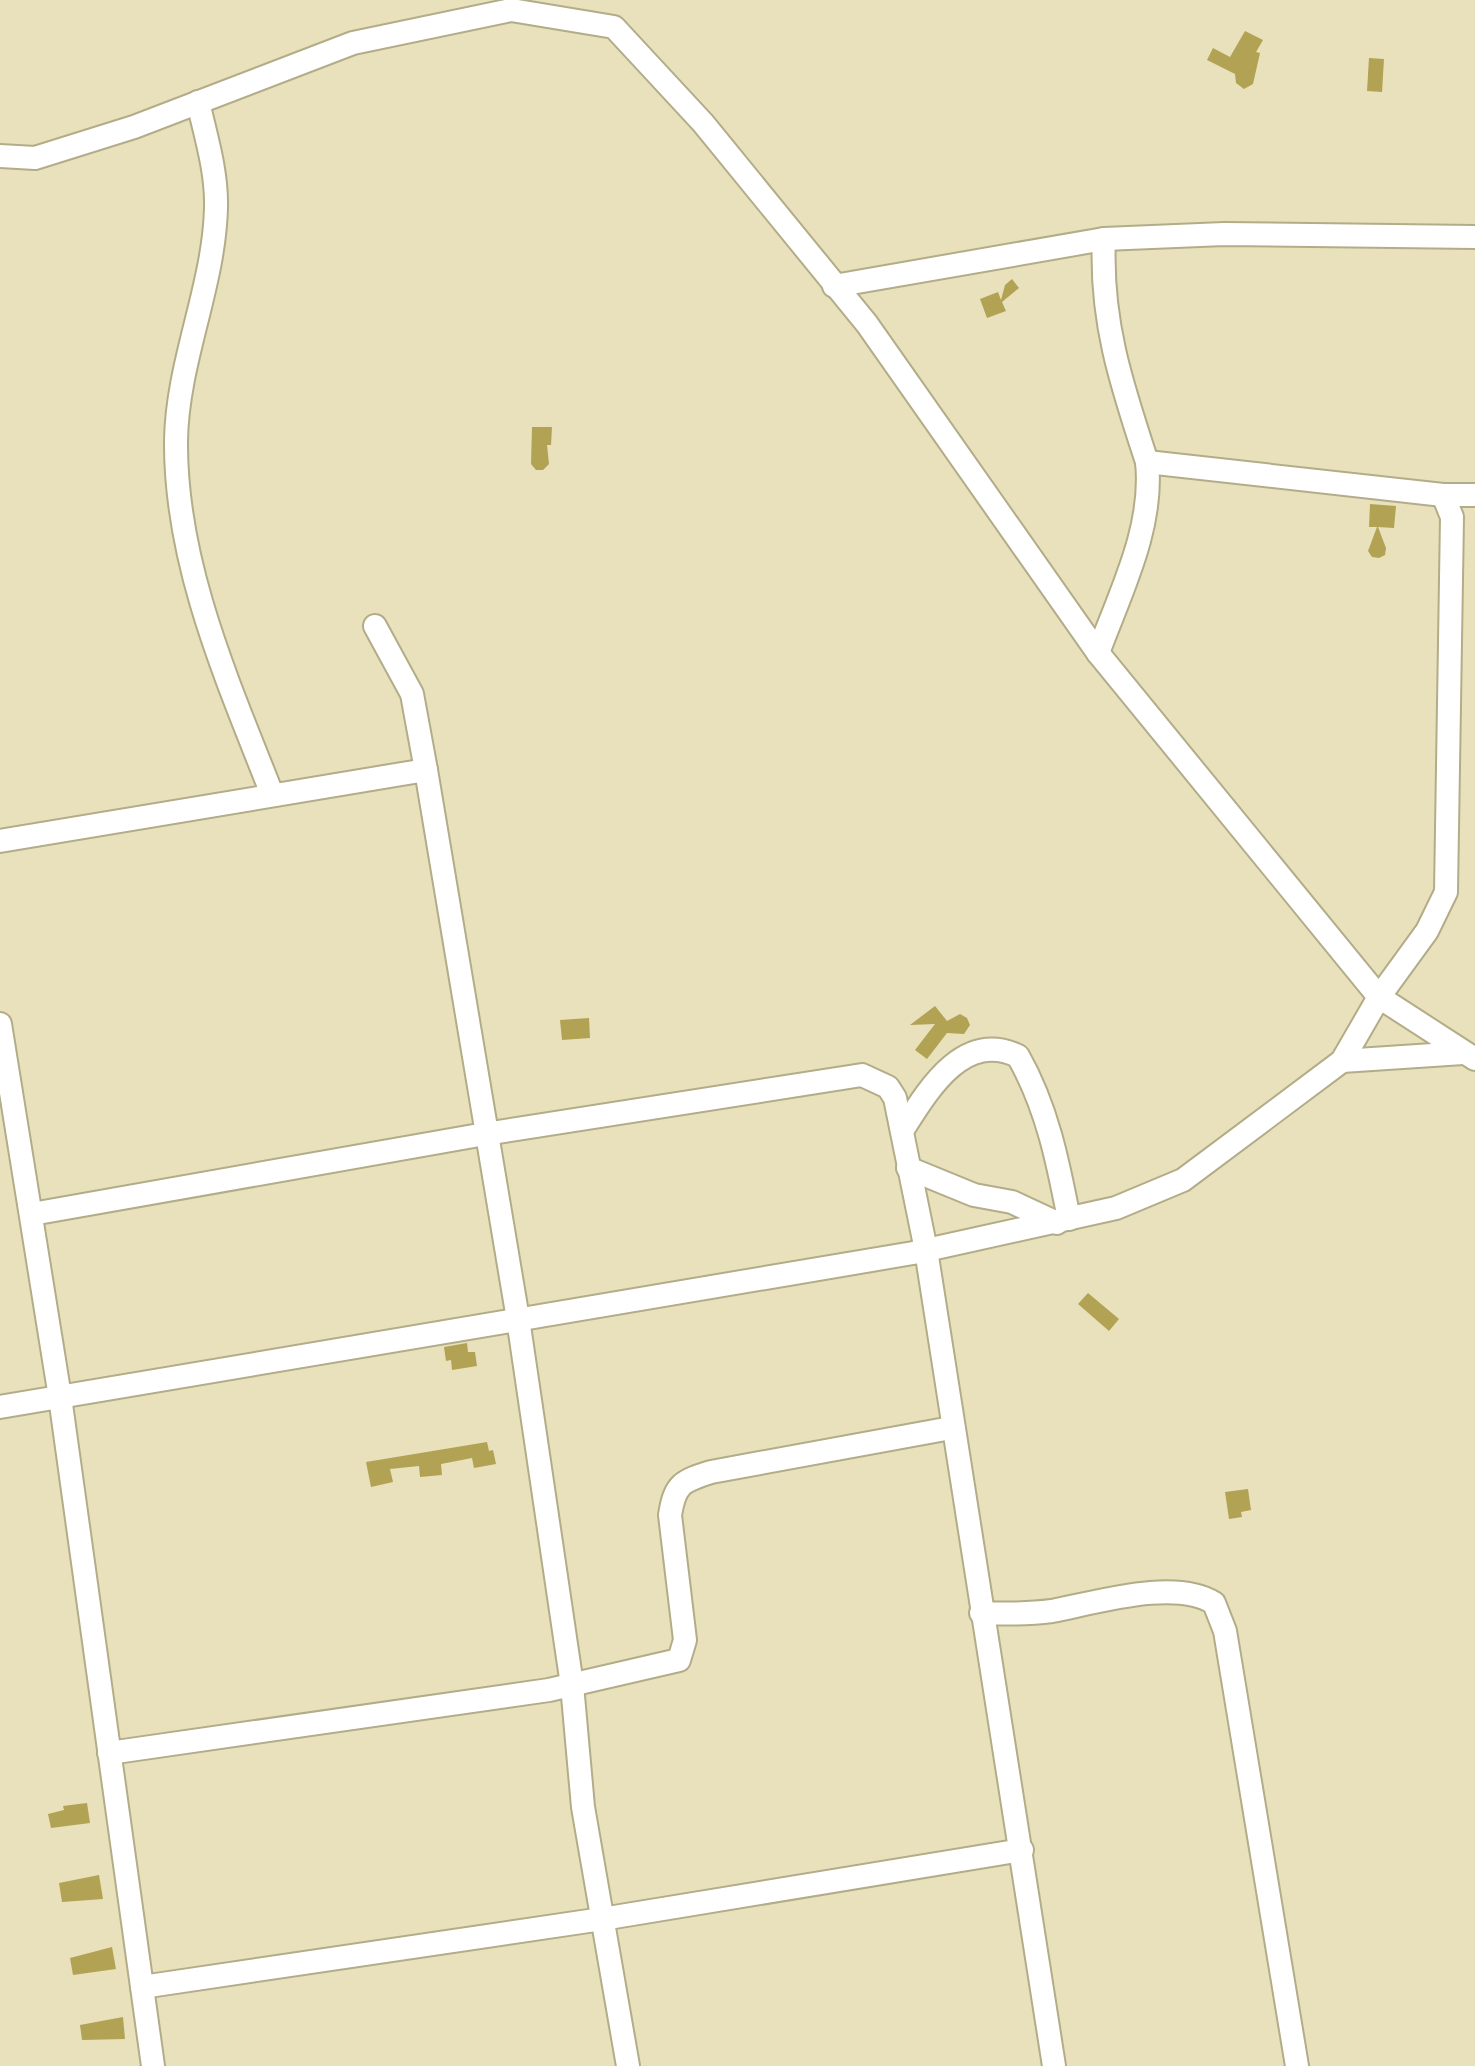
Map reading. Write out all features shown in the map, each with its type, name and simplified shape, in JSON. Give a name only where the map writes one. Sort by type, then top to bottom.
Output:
[{"type":"street","points":[[0,156],[35,158],[134,127],[353,43],[511,10],[614,28],[703,123],[868,324],[1098,653],[1379,997],[1469,1056]]},
{"type":"street","points":[[198,102],[214,178],[216,208],[213,242],[181,386],[176,440],[178,487],[212,636],[272,794]]},
{"type":"street","points":[[834,286],[1104,239],[1224,234],[1475,237]]},
{"type":"street","points":[[1098,653],[1142,532],[1150,484],[1148,462],[1109,340],[1104,306],[1104,239]]},
{"type":"street","points":[[1148,462],[1473,495]]},
{"type":"street","points":[[0,1407],[926,1250],[1116,1208],[1182,1180],[1342,1061],[1379,997],[1427,931],[1446,892],[1452,517],[1443,494]]},
{"type":"street","points":[[1452,517],[1473,495]]},
{"type":"street","points":[[375,626],[412,694],[426,770],[518,1320],[572,1685],[583,1807],[628,2066]]},
{"type":"street","points":[[0,840],[426,770]]},
{"type":"street","points":[[0,1024],[60,1397],[153,2066]]},
{"type":"street","points":[[902,1130],[916,1108],[963,1055],[988,1049],[1018,1056],[1048,1126],[1063,1221]]},
{"type":"street","points":[[1342,1061],[1469,1056]]},
{"type":"street","points":[[32,1214],[485,1134],[862,1075],[888,1087],[895,1098],[926,1250],[1054,2066]]},
{"type":"street","points":[[908,1168],[974,1195],[1012,1202],[1063,1221]]},
{"type":"street","points":[[110,1753],[572,1685],[679,1660],[685,1640],[670,1515],[673,1495],[680,1485],[711,1472],[952,1428]]},
{"type":"street","points":[[981,1613],[1049,1611],[1149,1594],[1198,1596],[1214,1603],[1224,1631],[1297,2066]]},
{"type":"street","points":[[142,1987],[602,1919],[1022,1850]]},
{"type":"building","points":[[1245,31],[1263,40],[1256,52],[1260,53],[1253,84],[1244,89],[1236,83],[1235,74],[1207,60],[1213,48],[1230,57]]},
{"type":"building","points":[[1369,58],[1384,59],[1382,92],[1367,91]]},
{"type":"building","points":[[1012,279],[1019,288],[1002,302],[1006,311],[987,318],[980,299],[998,292],[1001,300],[1005,285]]},
{"type":"building","points":[[532,427],[552,427],[551,445],[547,445],[549,464],[543,470],[536,470],[531,464]]},
{"type":"building","points":[[1370,504],[1396,506],[1394,528],[1378,527],[1386,548],[1385,555],[1379,558],[1368,551],[1377,527],[1369,527]]},
{"type":"building","points":[[935,1006],[947,1021],[960,1014],[970,1025],[964,1034],[947,1033],[927,1059],[915,1050],[935,1024],[910,1025]]},
{"type":"building","points":[[589,1018],[590,1038],[562,1040],[560,1020]]},
{"type":"building","points":[[1088,1293],[1119,1319],[1109,1331],[1078,1304]]},
{"type":"building","points":[[467,1343],[468,1352],[475,1352],[477,1366],[452,1370],[444,1347]]},
{"type":"building","points":[[487,1442],[496,1464],[474,1468],[472,1458],[441,1464],[442,1475],[420,1477],[419,1466],[390,1469],[393,1482],[371,1487],[366,1462]]},
{"type":"building","points":[[1248,1489],[1251,1510],[1241,1512],[1242,1517],[1229,1519],[1225,1492]]},
{"type":"building","points":[[87,1803],[90,1823],[51,1828],[48,1814],[64,1810],[63,1806]]},
{"type":"building","points":[[99,1875],[103,1899],[62,1902],[59,1883]]},
{"type":"building","points":[[112,1947],[116,1969],[73,1975],[70,1958]]},
{"type":"building","points":[[123,2017],[125,2039],[82,2040],[80,2025]]}]
